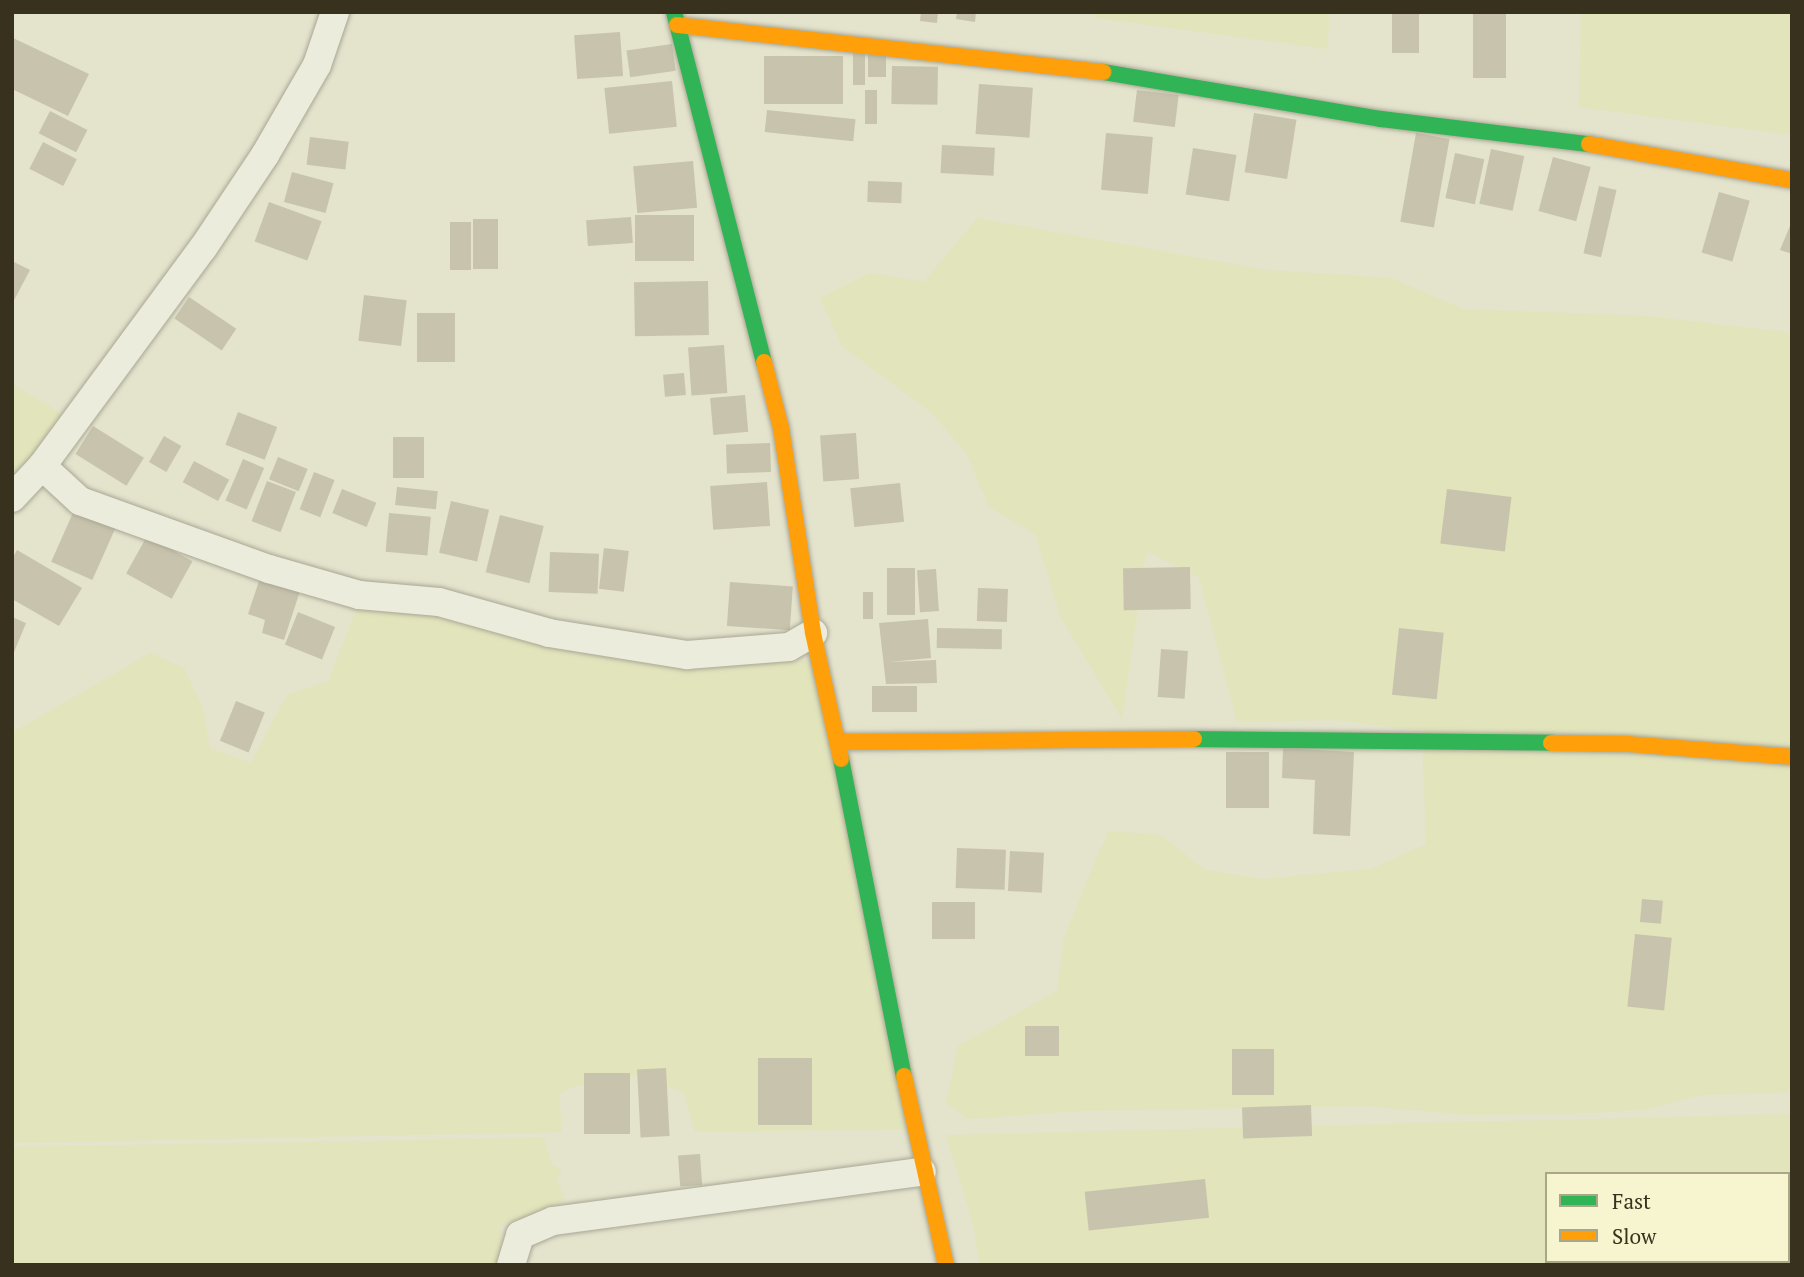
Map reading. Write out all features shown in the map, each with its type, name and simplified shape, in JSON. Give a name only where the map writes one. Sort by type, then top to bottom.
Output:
[{"type":"street","points":[[12,498],[42,466],[265,155],[317,65],[335,12]]},
{"type":"street","points":[[946,1265],[922,1172],[813,633],[781,428],[676,18],[1117,74],[1381,119],[1582,143],[1792,180]]},
{"type":"street","points":[[42,466],[80,501],[269,569],[359,595],[439,602],[549,633],[687,655],[789,647],[813,633]]},
{"type":"street","points":[[837,742],[1138,738],[1628,744],[1792,757]]},
{"type":"street","points":[[511,1265],[520,1236],[553,1221],[922,1172]]},
{"type":"green space","points":[[1092,12],[1330,12],[1327,49],[1096,18]]},
{"type":"green space","points":[[1581,12],[1792,12],[1792,135],[1579,107]]},
{"type":"green space","points":[[977,218],[1266,270],[1391,278],[1463,309],[1647,316],[1792,333],[1792,1092],[1701,1095],[1648,1109],[1595,1113],[1474,1115],[1364,1106],[1077,1111],[968,1119],[946,1103],[958,1046],[1057,991],[1064,937],[1108,831],[1161,835],[1205,870],[1263,879],[1371,869],[1426,844],[1422,731],[1336,720],[1237,722],[1199,577],[1146,551],[1122,719],[1061,618],[1035,534],[989,507],[967,454],[931,412],[842,346],[820,298],[870,273],[924,282]]},
{"type":"green space","points":[[12,384],[74,421],[12,510]]},
{"type":"green space","points":[[359,603],[739,663],[813,661],[917,1129],[695,1132],[684,1093],[637,1076],[575,1086],[559,1094],[562,1132],[12,1143],[12,733],[150,653],[184,668],[203,709],[210,748],[251,763],[287,695],[328,681]]},
{"type":"green space","points":[[1792,1114],[1792,1265],[980,1265],[973,1224],[946,1135]]},
{"type":"green space","points":[[544,1138],[552,1165],[562,1170],[557,1180],[565,1199],[547,1215],[500,1225],[502,1265],[12,1265],[12,1147]]},
{"type":"building","points":[[921,12],[938,12],[937,23],[920,21]]},
{"type":"building","points":[[957,12],[976,12],[975,22],[956,19]]},
{"type":"building","points":[[1392,12],[1419,12],[1419,53],[1392,53]]},
{"type":"building","points":[[1473,12],[1506,12],[1506,78],[1473,78]]},
{"type":"building","points":[[620,32],[623,76],[577,79],[574,35]]},
{"type":"building","points":[[13,38],[89,74],[68,116],[12,89]]},
{"type":"building","points":[[672,44],[676,71],[630,77],[626,50]]},
{"type":"building","points":[[853,46],[865,46],[865,85],[853,85]]},
{"type":"building","points":[[868,46],[886,46],[886,77],[868,77]]},
{"type":"building","points":[[764,56],[843,56],[843,104],[764,104]]},
{"type":"building","points":[[892,66],[938,67],[937,105],[891,104]]},
{"type":"building","points":[[672,81],[677,127],[609,134],[604,88]]},
{"type":"building","points":[[979,84],[1033,88],[1029,138],[976,134]]},
{"type":"building","points":[[865,90],[877,90],[877,124],[865,124]]},
{"type":"building","points":[[1137,90],[1179,95],[1175,127],[1133,122]]},
{"type":"building","points":[[767,110],[856,119],[853,141],[765,132]]},
{"type":"building","points":[[50,111],[87,130],[76,152],[39,133]]},
{"type":"building","points":[[1254,113],[1296,120],[1287,179],[1245,172]]},
{"type":"building","points":[[1106,133],[1153,137],[1148,194],[1101,190]]},
{"type":"building","points":[[1416,133],[1449,139],[1434,228],[1400,222]]},
{"type":"building","points":[[310,137],[349,142],[345,170],[307,165]]},
{"type":"building","points":[[43,142],[77,159],[63,186],[29,169]]},
{"type":"building","points":[[942,145],[995,148],[993,176],[941,173]]},
{"type":"building","points":[[1193,148],[1236,155],[1229,201],[1186,194]]},
{"type":"building","points":[[1491,149],[1524,156],[1513,211],[1479,204]]},
{"type":"building","points":[[1455,153],[1484,159],[1475,204],[1445,198]]},
{"type":"building","points":[[1553,157],[1591,167],[1576,221],[1539,211]]},
{"type":"building","points":[[693,161],[697,208],[637,213],[633,166]]},
{"type":"building","points":[[292,172],[334,183],[326,213],[284,202]]},
{"type":"building","points":[[868,181],[902,182],[901,203],[867,202]]},
{"type":"building","points":[[1599,186],[1617,190],[1601,257],[1583,253]]},
{"type":"building","points":[[1719,192],[1750,201],[1732,261],[1702,253]]},
{"type":"building","points":[[269,202],[322,221],[307,261],[255,241]]},
{"type":"building","points":[[635,215],[694,215],[694,261],[635,261]]},
{"type":"building","points":[[631,217],[633,243],[588,246],[586,220]]},
{"type":"building","points":[[473,219],[498,219],[498,269],[473,269]]},
{"type":"building","points":[[1792,221],[1792,254],[1780,250]]},
{"type":"building","points":[[450,222],[471,222],[471,270],[450,270]]},
{"type":"building","points":[[12,261],[30,270],[12,304]]},
{"type":"building","points":[[708,281],[709,335],[635,336],[634,282]]},
{"type":"building","points":[[364,295],[407,300],[401,346],[358,341]]},
{"type":"building","points":[[189,297],[236,329],[222,350],[174,319]]},
{"type":"building","points":[[417,313],[455,313],[455,362],[417,362]]},
{"type":"building","points":[[724,345],[727,393],[691,395],[688,348]]},
{"type":"building","points":[[684,373],[686,395],[665,397],[663,375]]},
{"type":"building","points":[[745,395],[748,432],[713,435],[710,398]]},
{"type":"building","points":[[238,412],[277,427],[265,460],[225,445]]},
{"type":"building","points":[[93,426],[144,458],[126,486],[76,454]]},
{"type":"building","points":[[856,433],[859,479],[823,481],[820,436]]},
{"type":"building","points":[[164,436],[181,446],[166,472],[149,462]]},
{"type":"building","points":[[393,437],[424,437],[424,478],[393,478]]},
{"type":"building","points":[[770,443],[771,472],[727,474],[726,445]]},
{"type":"building","points":[[278,457],[308,469],[299,491],[269,479]]},
{"type":"building","points":[[243,459],[264,468],[247,509],[225,500]]},
{"type":"building","points":[[194,461],[229,480],[218,501],[183,482]]},
{"type":"building","points":[[314,472],[335,480],[320,517],[300,509]]},
{"type":"building","points":[[267,481],[296,492],[281,532],[252,521]]},
{"type":"building","points":[[767,482],[770,526],[713,530],[710,486]]},
{"type":"building","points":[[900,483],[904,522],[854,527],[850,488]]},
{"type":"building","points":[[397,487],[438,491],[436,509],[395,505]]},
{"type":"building","points":[[342,489],[376,503],[367,527],[332,513]]},
{"type":"building","points":[[1447,489],[1512,497],[1505,552],[1440,544]]},
{"type":"building","points":[[451,501],[489,510],[477,561],[439,553]]},
{"type":"building","points":[[76,506],[117,524],[92,580],[51,562]]},
{"type":"building","points":[[389,513],[431,517],[427,556],[386,552]]},
{"type":"building","points":[[500,515],[544,526],[529,583],[486,572]]},
{"type":"building","points":[[147,536],[192,561],[172,599],[126,574]]},
{"type":"building","points":[[604,548],[629,551],[624,592],[599,589]]},
{"type":"building","points":[[17,550],[82,588],[59,626],[12,599],[12,559]]},
{"type":"building","points":[[550,552],[599,554],[598,594],[549,592]]},
{"type":"building","points":[[1190,567],[1191,609],[1124,610],[1123,568]]},
{"type":"building","points":[[887,568],[915,568],[915,615],[887,615]]},
{"type":"building","points":[[936,569],[939,611],[920,612],[917,570]]},
{"type":"building","points":[[261,575],[301,588],[284,640],[262,633],[265,620],[248,614]]},
{"type":"building","points":[[730,582],[793,586],[790,630],[727,626]]},
{"type":"building","points":[[978,588],[1008,589],[1007,622],[977,621]]},
{"type":"building","points":[[863,592],[873,592],[873,619],[863,619]]},
{"type":"building","points":[[298,612],[335,627],[322,659],[285,644]]},
{"type":"building","points":[[12,617],[26,623],[12,657]]},
{"type":"building","points":[[928,619],[931,658],[889,662],[936,660],[937,683],[886,684],[879,623]]},
{"type":"building","points":[[937,628],[1002,629],[1002,649],[937,648]]},
{"type":"building","points":[[1399,628],[1444,633],[1437,699],[1392,695]]},
{"type":"building","points":[[1161,649],[1188,651],[1185,699],[1158,697]]},
{"type":"building","points":[[872,686],[917,686],[917,712],[872,712]]},
{"type":"building","points":[[236,701],[265,713],[249,752],[220,741]]},
{"type":"building","points":[[1283,748],[1354,752],[1350,836],[1313,834],[1315,780],[1282,778]]},
{"type":"building","points":[[1226,752],[1269,752],[1269,808],[1226,808]]},
{"type":"building","points":[[957,848],[1006,850],[1005,890],[956,888]]},
{"type":"building","points":[[1010,851],[1044,853],[1042,893],[1008,891]]},
{"type":"building","points":[[1642,899],[1663,901],[1661,924],[1640,922]]},
{"type":"building","points":[[932,902],[975,902],[975,939],[932,939]]},
{"type":"building","points":[[1635,934],[1672,938],[1664,1010],[1627,1007]]},
{"type":"building","points":[[1025,1026],[1059,1026],[1059,1056],[1025,1056]]},
{"type":"building","points":[[1232,1049],[1274,1049],[1274,1095],[1232,1095]]},
{"type":"building","points":[[758,1058],[812,1058],[812,1125],[758,1125]]},
{"type":"building","points":[[666,1068],[670,1136],[641,1137],[637,1070]]},
{"type":"building","points":[[584,1073],[630,1073],[630,1134],[584,1134]]},
{"type":"building","points":[[1311,1105],[1312,1136],[1243,1138],[1242,1107]]},
{"type":"building","points":[[700,1154],[702,1185],[680,1186],[678,1156]]},
{"type":"building","points":[[1205,1179],[1209,1218],[1089,1230],[1085,1192]]},
{"type":"traffic: fast","points":[[674,12],[764,362]]},
{"type":"traffic: fast","points":[[1103,72],[1381,119],[1589,144]]},
{"type":"traffic: fast","points":[[1194,739],[1551,743]]},
{"type":"traffic: fast","points":[[841,759],[904,1076]]},
{"type":"traffic: slow","points":[[677,25],[1103,72]]},
{"type":"traffic: slow","points":[[1589,144],[1792,180]]},
{"type":"traffic: slow","points":[[764,362],[781,428],[813,633],[841,759]]},
{"type":"traffic: slow","points":[[837,742],[1194,739]]},
{"type":"traffic: slow","points":[[1551,743],[1628,744],[1792,757]]},
{"type":"traffic: slow","points":[[904,1076],[946,1265]]}]
